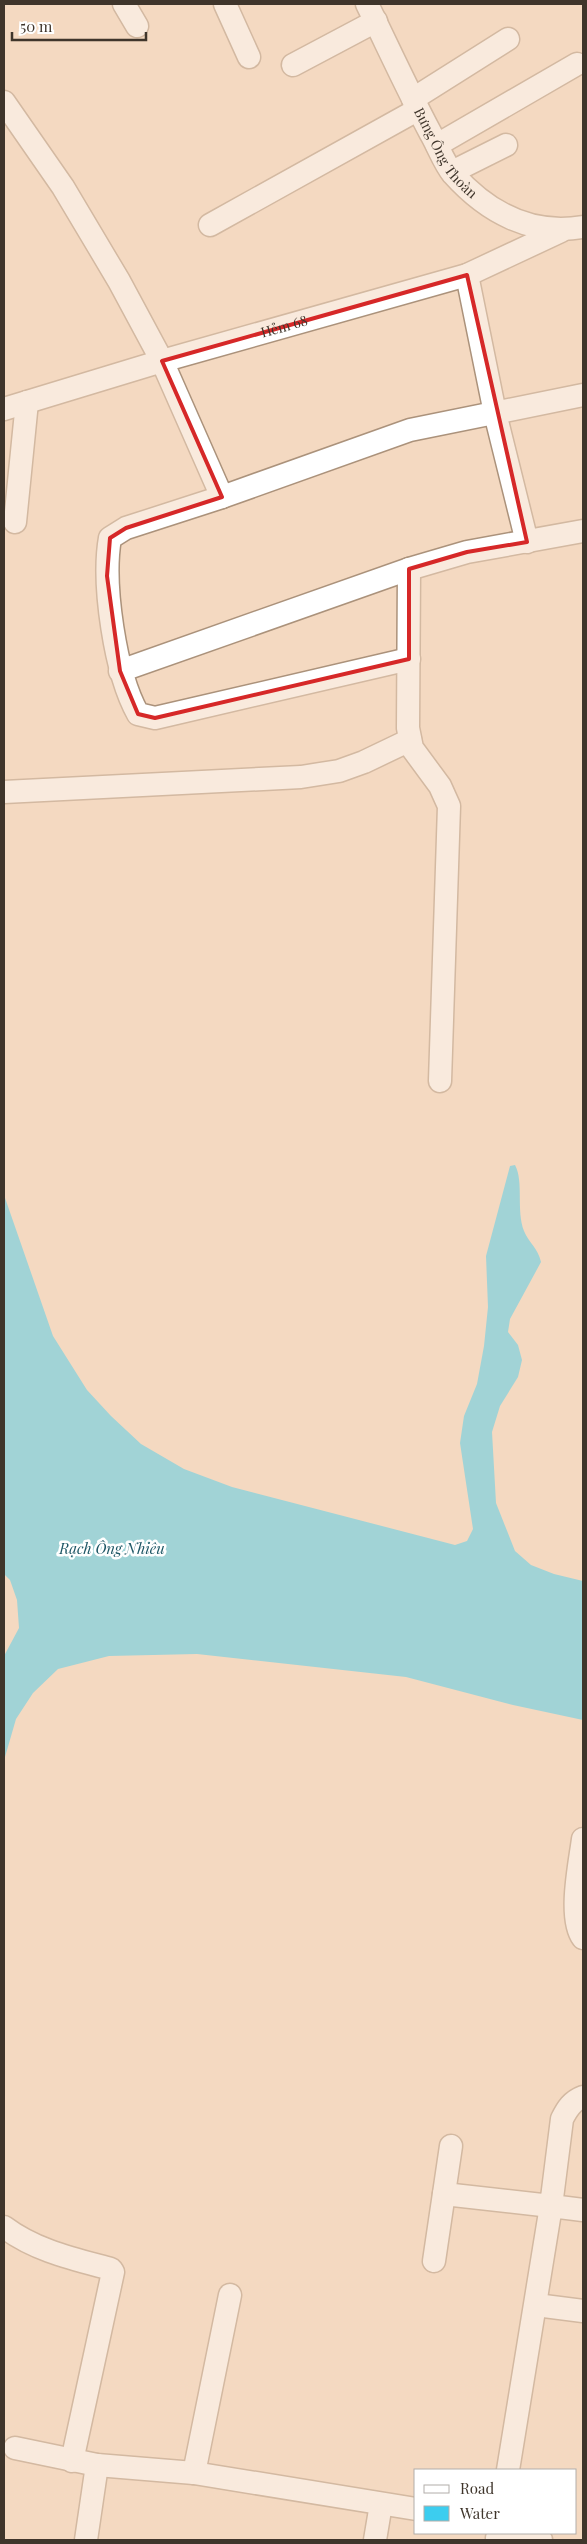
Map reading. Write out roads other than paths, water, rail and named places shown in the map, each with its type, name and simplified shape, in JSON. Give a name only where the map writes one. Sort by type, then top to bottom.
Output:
[{"type":"street","points":[[124,4],[137,26]]},
{"type":"street","points":[[225,4],[249,57]]},
{"type":"street","points":[[293,64],[371,12]]},
{"type":"street","name":"Bưng Ông Thoàn","points":[[371,12],[415,104],[452,172],[487,207],[519,222],[561,231],[583,227]]},
{"type":"street","points":[[210,225],[415,104],[508,39]]},
{"type":"street","points":[[437,145],[577,64]]},
{"type":"street","points":[[4,102],[63,187],[162,361],[222,497]]},
{"type":"street","points":[[452,172],[506,145]]},
{"type":"street","name":"Hẻm 68","points":[[4,409],[162,361],[467,275],[561,231]]},
{"type":"street","points":[[467,275],[495,413],[527,542]]},
{"type":"street","points":[[409,659],[155,718],[138,714],[129,698],[120,671],[107,576],[110,538],[126,528],[222,497],[410,430],[583,395]]},
{"type":"street","points":[[15,522],[27,402]]},
{"type":"street","points":[[120,671],[409,569],[466,552],[583,531]]},
{"type":"street","points":[[409,569],[408,728],[410,740],[412,748],[440,786],[449,806],[440,1081]]},
{"type":"street","points":[[4,792],[301,777],[340,771],[410,740]]},
{"type":"street","points":[[583,1839],[576,1904],[579,1932],[583,1938]]},
{"type":"street","points":[[508,2469],[536,2305],[562,2119],[568,2107],[576,2099],[583,2096]]},
{"type":"street","points":[[434,2261],[451,2146]]},
{"type":"street","points":[[444,2194],[583,2210]]},
{"type":"street","points":[[4,2227],[20,2238],[54,2254],[113,2272],[72,2461]]},
{"type":"street","points":[[194,2474],[230,2296]]},
{"type":"street","points":[[536,2305],[583,2311]]},
{"type":"street","points":[[14,2448],[97,2465],[194,2474],[414,2509]]},
{"type":"street","points":[[86,2540],[97,2465]]},
{"type":"street","points":[[374,2540],[381,2504]]},
{"type":"street","points":[[497,2537],[541,2540]]},
{"type":"water","name":"Rạch Ông Nhiêu","points":[[515,1165],[518,1172],[520,1214],[524,1231],[538,1253],[541,1262],[510,1319],[508,1332],[518,1345],[522,1360],[518,1377],[500,1406],[492,1432],[496,1503],[515,1551],[531,1565],[554,1574],[583,1581],[583,1720],[513,1705],[406,1677],[197,1654],[109,1656],[58,1669],[33,1693],[16,1719],[5,1757],[4,1771],[4,1656],[19,1628],[17,1600],[10,1580],[4,1574],[4,1195],[53,1336],[87,1390],[141,1444],[184,1469],[232,1487],[455,1545],[467,1541],[473,1529],[460,1443],[464,1416],[477,1384],[484,1346],[488,1307],[486,1256],[510,1166]]}]
